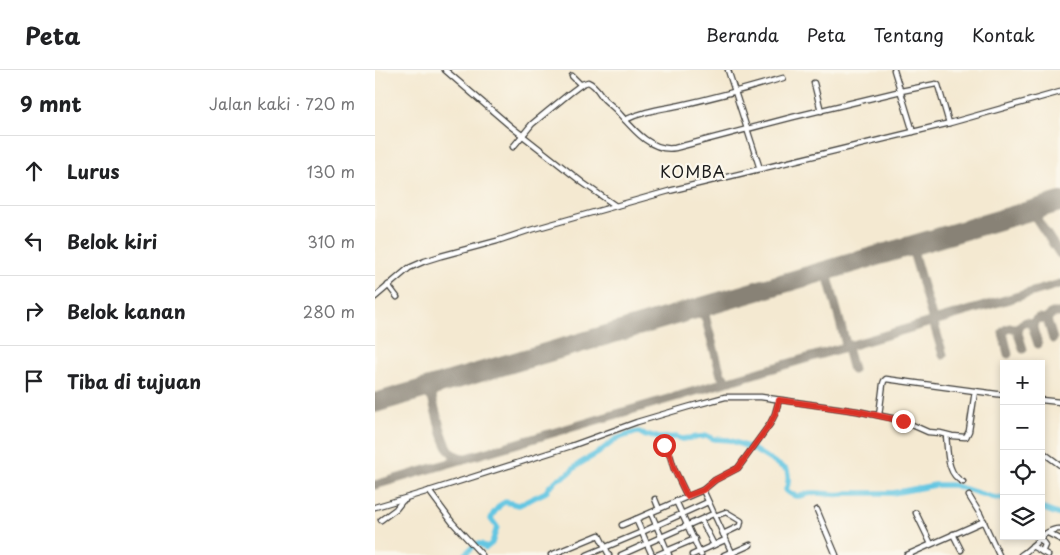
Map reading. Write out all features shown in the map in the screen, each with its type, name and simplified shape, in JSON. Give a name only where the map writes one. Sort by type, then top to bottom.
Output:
[{"type":"street","points":[[445,70],[509,125],[583,183],[616,206]]},
{"type":"street","points":[[728,70],[760,169]]},
{"type":"street","points":[[894,70],[913,132]]},
{"type":"street","points":[[572,76],[581,86]]},
{"type":"street","points":[[625,120],[653,110],[735,92],[783,78]]},
{"type":"street","points":[[513,147],[532,124],[586,82],[591,83],[637,132],[654,144],[666,149],[936,84],[938,84],[949,123]]},
{"type":"street","points":[[814,83],[821,111]]},
{"type":"street","points":[[375,297],[409,268],[425,261],[669,191],[949,123],[1060,92]]},
{"type":"street","points":[[388,286],[397,297]]},
{"type":"street","points":[[879,415],[886,379],[1000,394]]},
{"type":"street","points":[[381,520],[396,509],[403,500],[571,446],[637,422],[717,398],[731,396],[751,397],[797,402],[879,415],[906,421],[923,431],[966,437],[969,431],[975,391]]},
{"type":"street","points":[[621,524],[703,490],[715,480],[738,468],[773,419],[779,400]]},
{"type":"street","points":[[1045,400],[1060,402]]},
{"type":"street","points":[[946,435],[949,463],[952,472],[963,482]]},
{"type":"street","points":[[664,445],[687,496]]},
{"type":"street","points":[[1045,454],[1060,465]]},
{"type":"street","points":[[703,490],[732,553]]},
{"type":"street","points":[[375,506],[430,492]]},
{"type":"street","points":[[430,492],[446,515],[482,555]]},
{"type":"street","points":[[969,496],[999,555]]},
{"type":"street","points":[[655,499],[659,509]]},
{"type":"street","points":[[676,501],[701,553]]},
{"type":"street","points":[[587,555],[708,502]]},
{"type":"street","points":[[817,510],[837,555]]},
{"type":"street","points":[[621,555],[714,515],[725,512],[741,521],[740,526],[723,534]]},
{"type":"street","points":[[651,513],[668,553]]},
{"type":"street","points":[[916,513],[931,544]]},
{"type":"street","points":[[636,519],[652,555]]},
{"type":"street","points":[[701,520],[714,545]]},
{"type":"street","points":[[907,555],[983,521]]},
{"type":"street","points":[[1045,535],[1060,529]]},
{"type":"street","points":[[1048,533],[1060,538]]},
{"type":"street","points":[[953,534],[961,550]]},
{"type":"street","points":[[551,555],[599,535],[609,555]]},
{"type":"street","points":[[657,555],[668,553],[695,540]]},
{"type":"street","points":[[692,555],[701,553],[725,540]]},
{"type":"street","points":[[1021,555],[1027,552],[1038,540]]},
{"type":"street","points":[[1041,540],[1045,546],[1042,552]]},
{"type":"street","points":[[724,555],[750,545]]},
{"type":"street","points":[[1032,546],[1048,555]]},
{"type":"waterway","points":[[464,555],[476,544],[481,544],[486,548],[492,543],[497,527],[491,519],[500,505],[505,502],[519,505],[546,492],[558,479],[567,475],[579,464],[598,453],[616,439],[639,432],[646,436],[659,438],[677,437],[682,439],[708,436],[713,439],[729,440],[751,448],[787,470],[788,485],[786,490],[796,496],[812,493],[839,495],[848,493],[893,493],[935,485],[953,485],[1000,498]]},
{"type":"waterway","points":[[1045,509],[1060,515]]},
{"type":"taxiway","points":[[1037,218],[1039,210],[1047,205]]},
{"type":"taxiway","points":[[1020,213],[1028,212],[1034,215],[1060,254]]},
{"type":"taxiway","points":[[914,255],[916,247],[923,242]]},
{"type":"taxiway","points":[[902,248],[911,250],[914,255],[943,355]]},
{"type":"taxiway","points":[[826,270],[853,370]]},
{"type":"taxiway","points":[[375,485],[1060,284]]},
{"type":"taxiway","points":[[688,311],[699,311],[706,320],[707,309],[722,301]]},
{"type":"taxiway","points":[[1053,339],[1047,319],[1052,313],[1060,313]]},
{"type":"taxiway","points":[[1038,344],[1033,330],[1033,323],[1038,318],[1047,319]]},
{"type":"taxiway","points":[[706,320],[721,375],[726,380],[731,381]]},
{"type":"taxiway","points":[[1023,349],[1017,330],[1018,327],[1026,322],[1032,324]]},
{"type":"taxiway","points":[[1008,354],[1003,333],[1009,328],[1017,330]]},
{"type":"taxiway","points":[[419,390],[427,393],[432,398],[434,389],[440,384]]},
{"type":"taxiway","points":[[432,398],[443,436],[449,449],[455,455],[466,458]]},
{"type":"runway","points":[[375,403],[1060,202]]},
{"type":"district","name":"KOMBA","points":[[693,171]]},
{"type":"route","points":[[664,445],[687,496],[703,490],[715,480],[738,468],[770,424],[779,400],[857,411],[903,421]]}]
